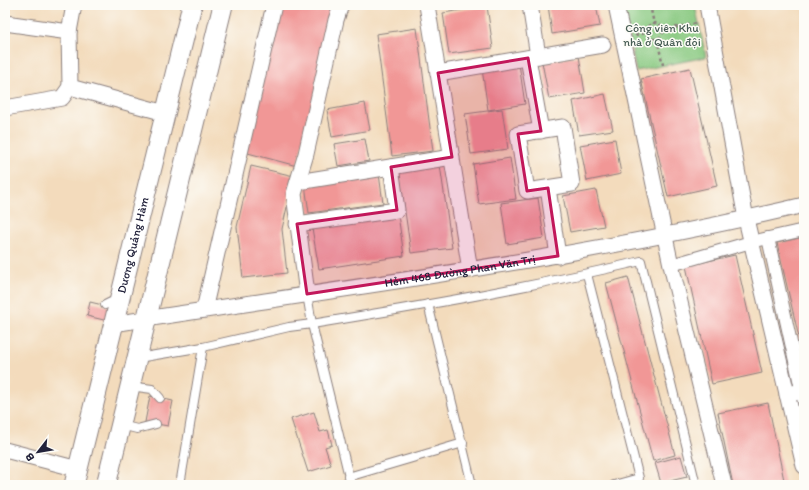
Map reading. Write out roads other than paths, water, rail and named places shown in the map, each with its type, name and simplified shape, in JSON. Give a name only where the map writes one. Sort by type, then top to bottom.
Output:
[{"type":"street","points":[[5,108],[62,98],[70,87],[69,32],[74,5]]},
{"type":"street","name":"Dương Quảng Hàm","points":[[76,477],[110,326],[112,304],[165,113],[192,5]]},
{"type":"street","points":[[106,485],[224,5]]},
{"type":"street","points":[[204,310],[274,5]]},
{"type":"street","points":[[308,294],[294,194],[319,99],[336,20],[341,5]]},
{"type":"street","points":[[427,5],[470,270]]},
{"type":"street","points":[[530,5],[533,57],[541,130]]},
{"type":"street","points":[[616,5],[670,265],[724,485]]},
{"type":"street","points":[[707,5],[746,219],[804,466]]},
{"type":"street","points":[[5,23],[69,32]]},
{"type":"street","points":[[438,73],[602,45]]},
{"type":"street","points":[[70,87],[165,113]]},
{"type":"street","points":[[563,127],[572,184],[548,188],[528,191],[518,134],[563,127]]},
{"type":"street","points":[[298,182],[452,157]]},
{"type":"street","points":[[297,224],[397,210],[390,167]]},
{"type":"street","points":[[548,188],[558,256]]},
{"type":"street","name":"Hẻm 468 Đường Phan Văn Trị","points":[[110,326],[146,319],[558,256],[746,219],[804,205]]},
{"type":"street","points":[[670,265],[751,242],[804,230]]},
{"type":"street","points":[[768,238],[803,394],[787,395]]},
{"type":"street","points":[[5,450],[76,477]]},
{"type":"lane","points":[[137,358],[203,347],[289,327],[428,304],[587,274],[641,261],[696,485]]},
{"type":"lane","points":[[587,274],[638,478],[614,485]]},
{"type":"lane","points":[[308,294],[312,324],[349,481],[463,443]]},
{"type":"lane","points":[[428,304],[472,485]]},
{"type":"lane","points":[[180,485],[203,347]]},
{"type":"lane","points":[[130,386],[152,388],[160,398]]},
{"type":"lane","points":[[120,425],[137,429],[156,424]]},
{"type":"park label","name":"Công viên Khu nhà ở Quân đội","points":[[662,35]]}]
